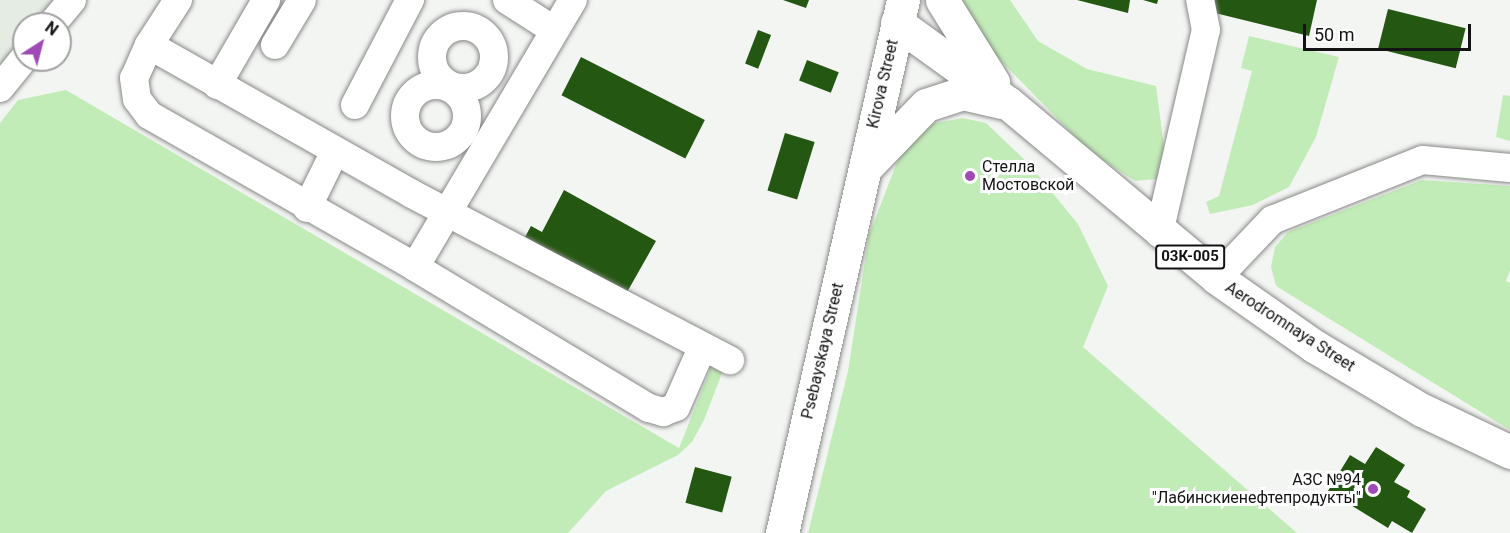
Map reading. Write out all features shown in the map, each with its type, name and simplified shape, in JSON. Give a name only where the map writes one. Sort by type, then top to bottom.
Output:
[{"type":"main road","name":"Aerodromnaya Street","points":[[942,0],[967,46],[1008,103]]},
{"type":"main road","name":"Aerodromnaya Street","points":[[900,11],[1159,232],[1217,278],[1314,345],[1422,410],[1510,452]]},
{"type":"main road","name":"Kirova Street","points":[[864,169],[900,11]]},
{"type":"main road","name":"Aerodromnaya Street","points":[[864,169],[926,105],[962,93],[1008,103]]},
{"type":"main road","name":"Psebayskaya Street","points":[[782,533],[864,169]]},
{"type":"street","points":[[62,12],[72,0]]},
{"type":"street","points":[[178,0],[148,45],[134,78],[137,99],[149,115],[307,208],[415,267],[649,408],[663,412],[676,407],[702,348]]},
{"type":"street","points":[[217,85],[266,0]]},
{"type":"street","points":[[275,45],[302,0]]},
{"type":"street","points":[[354,105],[411,0]]},
{"type":"street","points":[[480,30],[498,0]]},
{"type":"street","points":[[507,0],[554,30]]},
{"type":"street","points":[[415,267],[573,0]]},
{"type":"street","points":[[1159,232],[1206,30],[1200,0]]},
{"type":"street","points":[[456,26],[480,30],[492,43],[495,53],[490,74],[470,87],[448,88],[433,65],[437,39],[456,26]]},
{"type":"street","points":[[148,45],[335,151],[702,348],[730,360]]},
{"type":"street","points":[[0,88],[13,72]]},
{"type":"street","points":[[307,208],[335,151]]},
{"type":"street","points":[[1217,278],[1272,220],[1423,160],[1510,168]]},
{"type":"shaded area","points":[[0,0],[57,0],[47,12],[12,12],[12,54],[0,69]]},
{"type":"green space","points":[[958,0],[1010,0],[1038,41],[1087,69],[1156,86],[1166,162],[1157,179],[1135,181],[1089,151],[1000,60],[959,8]]},
{"type":"green space","points":[[1249,36],[1339,57],[1316,137],[1289,187],[1253,205],[1210,214],[1206,202],[1219,196],[1252,71],[1241,68]]},
{"type":"green space","points":[[66,90],[679,448],[715,358],[724,368],[704,420],[692,442],[678,455],[606,491],[568,533],[0,533],[0,123],[18,100]]},
{"type":"green space","points":[[1503,95],[1510,96],[1510,141],[1496,137]]},
{"type":"green space","points":[[963,118],[986,123],[1029,164],[1078,224],[1108,286],[1083,347],[1297,533],[808,533],[848,371],[869,235],[899,157],[931,124]]},
{"type":"green space","points":[[1422,180],[1510,186],[1510,270],[1506,281],[1510,283],[1510,430],[1276,286],[1271,267],[1275,247],[1288,232]]},
{"type":"building","points":[[783,0],[809,0],[806,8]]},
{"type":"building","points":[[1077,0],[1130,0],[1128,13]]},
{"type":"building","points":[[1143,0],[1158,0],[1157,4]]},
{"type":"building","points":[[1214,0],[1317,0],[1309,36],[1211,12]]},
{"type":"building","points":[[1388,9],[1466,28],[1456,68],[1378,49]]},
{"type":"building","points":[[758,30],[771,35],[758,69],[745,64]]},
{"type":"building","points":[[581,57],[705,120],[685,158],[561,95]]},
{"type":"building","points":[[807,60],[839,72],[831,93],[799,81]]},
{"type":"building","points":[[785,133],[815,142],[797,199],[767,190]]},
{"type":"building","points":[[564,190],[656,241],[626,294],[525,237],[531,226],[542,232]]},
{"type":"building","points":[[1376,447],[1405,465],[1394,482],[1410,491],[1407,497],[1426,509],[1412,533],[1392,521],[1388,528],[1328,491],[1350,455],[1365,464]]},
{"type":"building","points":[[695,467],[732,477],[722,513],[685,503]]},
{"type":"place","name":"Стелла Мостовской","points":[[970,176]]},
{"type":"place","name":"АЗС №94 \"Лабинскиенефтепродукты\"","points":[[1373,489]]}]
